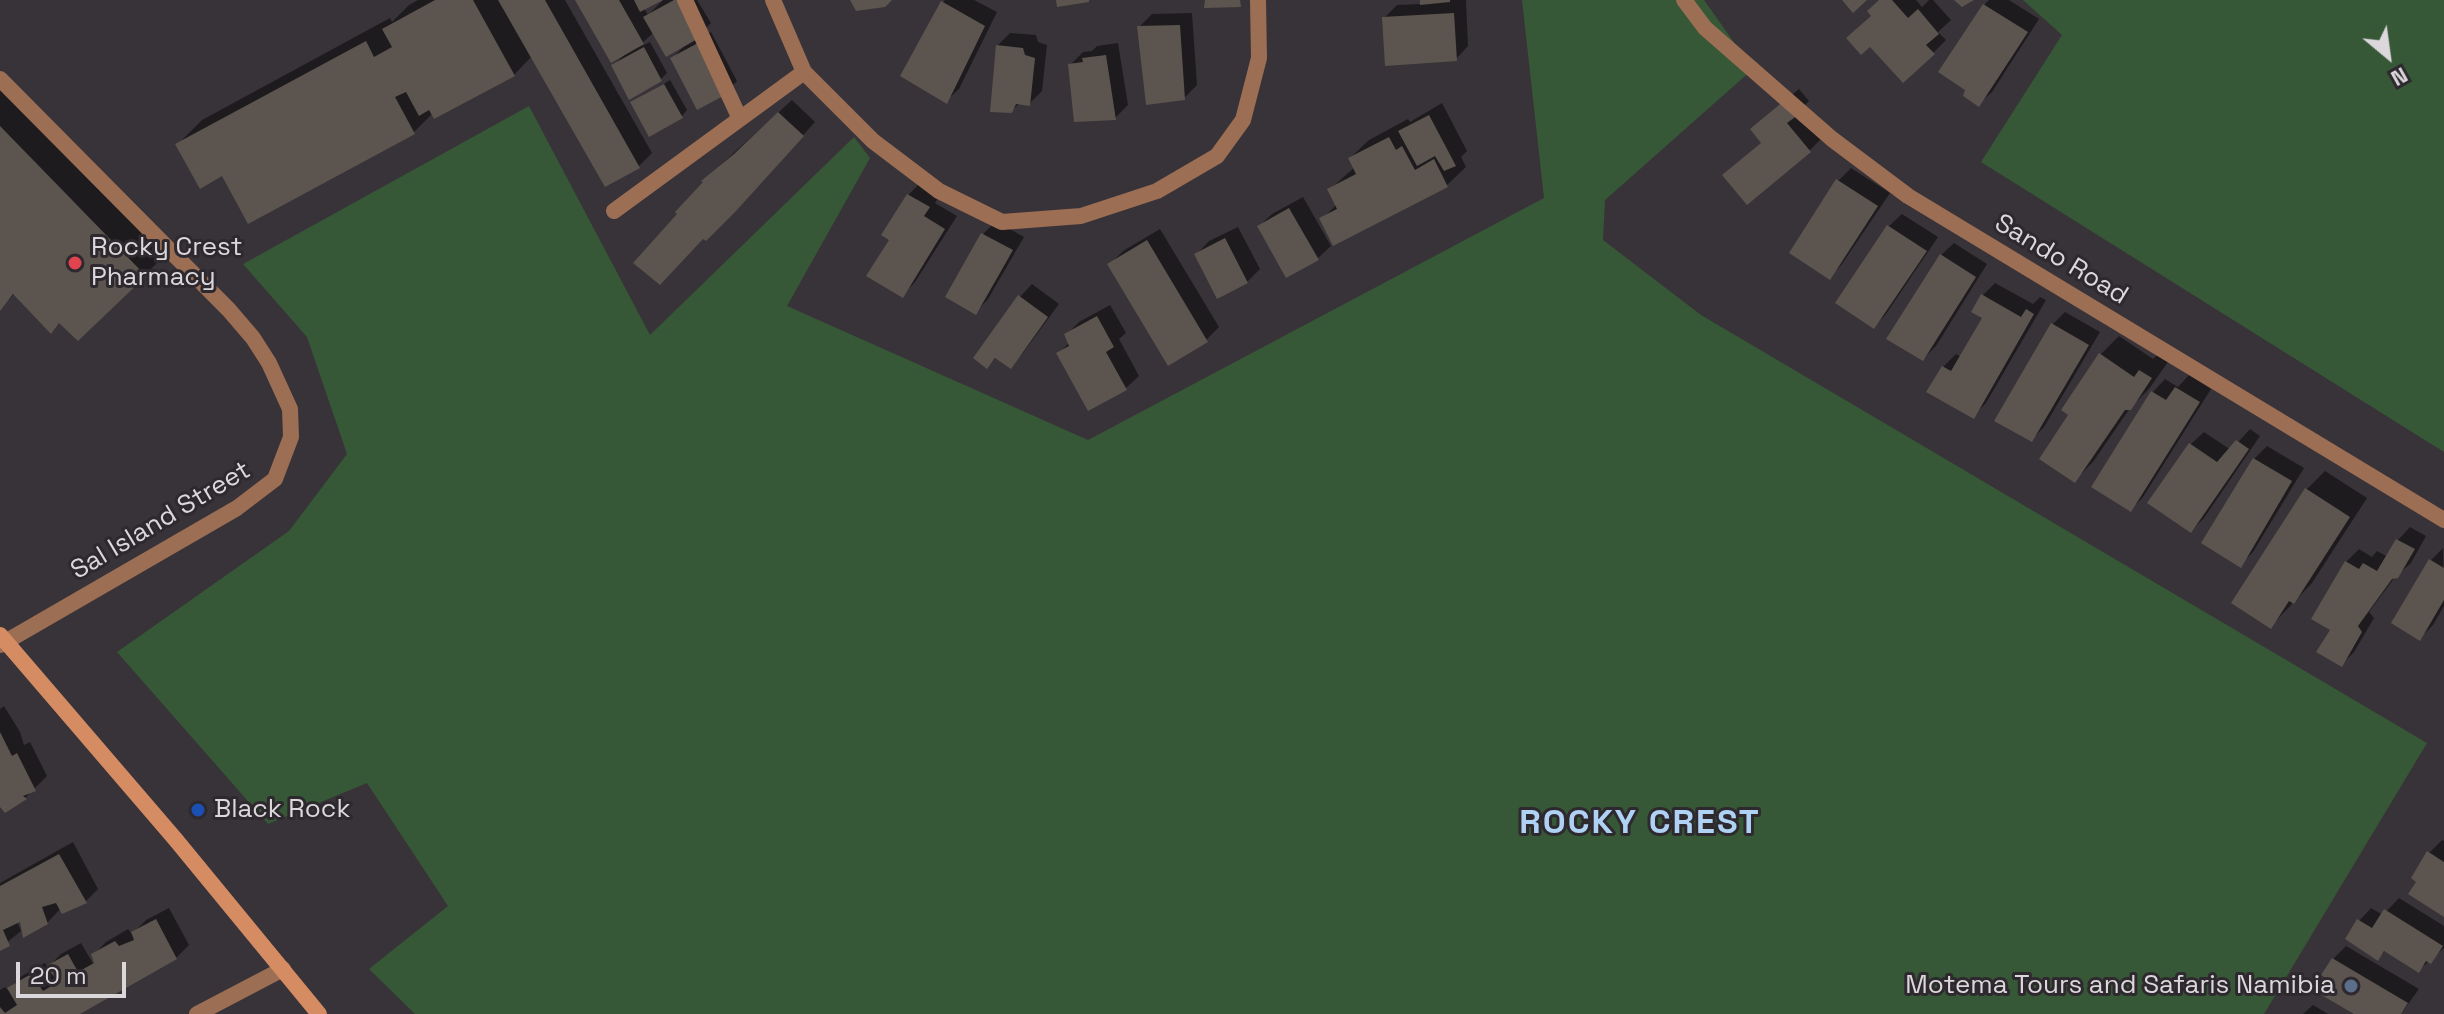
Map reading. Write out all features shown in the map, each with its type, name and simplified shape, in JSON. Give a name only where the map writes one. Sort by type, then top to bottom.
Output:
[{"type":"street","points":[[685,0],[740,119]]},
{"type":"street","points":[[773,0],[804,72],[873,141],[939,191],[1002,222],[1081,216],[1157,191],[1217,156],[1243,120],[1259,58],[1258,0]]},
{"type":"street","name":"Sando Road","points":[[1684,0],[1715,37],[1832,139],[1908,196],[2444,520]]},
{"type":"street","points":[[614,211],[804,72]]},
{"type":"street","name":"Sal Island Street","points":[[0,79],[253,338],[269,363],[290,409],[291,437],[275,479],[237,508],[2,641]]},
{"type":"street","points":[[2,641],[319,1014]]},
{"type":"street","points":[[197,1014],[283,969]]},
{"type":"green space","points":[[1522,0],[1704,0],[1753,69],[1605,200],[1603,240],[1701,315],[2427,743],[2264,1014],[415,1014],[369,969],[448,906],[367,783],[268,824],[117,652],[289,531],[347,454],[307,337],[243,264],[529,106],[650,335],[854,137],[870,158],[787,306],[1088,440],[1544,198]]},
{"type":"green space","points":[[2023,0],[2444,0],[2444,452],[1981,162],[2062,35]]},
{"type":"building","points":[[435,0],[473,0],[515,76],[434,119],[429,110],[419,116],[406,92],[395,97],[415,134],[248,224],[222,176],[200,189],[175,144],[366,41],[374,57],[392,47],[382,29]]},
{"type":"building","points":[[498,0],[545,0],[640,168],[605,187]]},
{"type":"building","points":[[575,0],[619,0],[644,44],[611,63]]},
{"type":"building","points":[[634,0],[663,0],[640,12]]},
{"type":"building","points":[[678,0],[699,38],[666,57],[643,17]]},
{"type":"building","points":[[850,0],[892,0],[885,7],[856,11]]},
{"type":"building","points":[[1056,0],[1089,0],[1089,2],[1057,7]]},
{"type":"building","points":[[1205,0],[1240,0],[1241,7],[1204,8]]},
{"type":"building","points":[[1420,0],[1450,0],[1450,2],[1420,5]]},
{"type":"building","points":[[1842,0],[1867,0],[1853,13]]},
{"type":"building","points":[[1879,0],[1892,0],[1908,18],[1918,9],[1939,34],[1926,45],[1935,54],[1903,83],[1870,47],[1861,55],[1846,38],[1871,16],[1867,11]]},
{"type":"building","points":[[1954,0],[1974,0],[1962,7]]},
{"type":"building","points":[[941,1],[985,26],[947,104],[900,76]]},
{"type":"building","points":[[1983,4],[2028,32],[1979,107],[1963,96],[1965,90],[1938,72]]},
{"type":"building","points":[[1454,13],[1457,61],[1385,66],[1382,17]]},
{"type":"building","points":[[1180,25],[1185,100],[1146,105],[1137,26]]},
{"type":"building","points":[[698,43],[725,95],[697,110],[670,58]]},
{"type":"building","points":[[996,45],[1023,48],[1025,55],[1035,58],[1030,106],[1016,104],[1012,113],[990,112]]},
{"type":"building","points":[[644,47],[662,81],[629,100],[611,65]]},
{"type":"building","points":[[1106,55],[1116,120],[1074,122],[1068,64],[1083,62],[1082,58]]},
{"type":"building","points":[[664,84],[683,118],[649,137],[630,102]]},
{"type":"building","points":[[1785,100],[1798,115],[1787,123],[1811,152],[1747,205],[1722,175],[1761,143],[1750,129]]},
{"type":"building","points":[[778,112],[804,136],[736,211],[706,241],[703,239],[660,285],[633,263],[677,214],[675,212],[701,181]]},
{"type":"building","points":[[1429,115],[1456,166],[1444,171],[1435,156],[1417,166],[1398,131]]},
{"type":"building","points":[[0,126],[146,276],[78,341],[59,323],[51,334],[13,294],[0,311]]},
{"type":"building","points":[[1389,137],[1396,150],[1402,146],[1415,170],[1434,159],[1448,187],[1333,246],[1319,218],[1337,209],[1327,189],[1356,174],[1348,158]]},
{"type":"building","points":[[1836,179],[1878,206],[1830,280],[1789,253]]},
{"type":"building","points":[[907,194],[930,207],[924,216],[945,229],[903,298],[866,276],[889,240],[881,235]]},
{"type":"building","points":[[1289,208],[1319,260],[1286,278],[1257,226]]},
{"type":"building","points":[[1887,225],[1927,251],[1874,329],[1835,303]]},
{"type":"building","points":[[981,233],[1013,250],[976,315],[945,297]]},
{"type":"building","points":[[1225,238],[1248,283],[1217,299],[1194,254]]},
{"type":"building","points":[[1147,240],[1208,342],[1168,366],[1107,264]]},
{"type":"building","points":[[1940,254],[1976,277],[1923,361],[1886,339]]},
{"type":"building","points":[[1981,294],[2021,317],[2026,309],[2034,314],[1974,419],[1926,392],[1942,366],[1951,371],[1982,318],[1971,312]]},
{"type":"building","points":[[1018,295],[1048,317],[1011,369],[995,358],[987,369],[973,358]]},
{"type":"building","points":[[1097,316],[1114,347],[1106,352],[1127,390],[1088,411],[1056,353],[1069,346],[1064,334]]},
{"type":"building","points":[[2051,323],[2089,345],[2032,442],[1994,421]]},
{"type":"building","points":[[2099,353],[2134,377],[2139,370],[2152,378],[2131,410],[2125,410],[2075,483],[2039,459],[2068,415],[2061,410]]},
{"type":"building","points":[[2175,387],[2200,402],[2131,512],[2091,487],[2151,391],[2166,400]]},
{"type":"building","points":[[2236,440],[2249,449],[2191,533],[2147,503],[2189,443],[2217,462]]},
{"type":"building","points":[[2253,458],[2292,481],[2241,568],[2201,543]]},
{"type":"building","points":[[2305,488],[2350,517],[2294,604],[2289,601],[2271,629],[2231,603]]},
{"type":"building","points":[[2396,539],[2415,549],[2398,578],[2392,579],[2358,626],[2362,632],[2342,667],[2316,652],[2330,630],[2311,619],[2345,561],[2359,569],[2363,563],[2377,571]]},
{"type":"building","points":[[2429,559],[2444,568],[2444,600],[2420,641],[2391,623]]},
{"type":"building","points":[[0,732],[12,756],[17,753],[36,791],[23,796],[27,799],[5,813],[0,807]]},
{"type":"building","points":[[2427,851],[2444,862],[2444,917],[2408,894],[2416,882],[2411,878]]},
{"type":"building","points":[[59,854],[87,903],[62,914],[56,903],[42,907],[48,924],[23,938],[20,922],[3,930],[10,946],[0,951],[0,886]]},
{"type":"building","points":[[2384,909],[2443,946],[2431,964],[2426,961],[2419,973],[2384,951],[2378,961],[2345,939],[2357,919],[2372,928]]},
{"type":"building","points":[[156,919],[177,959],[80,1014],[0,1014],[0,1007],[5,1013],[17,1005],[7,988],[31,974],[43,991],[58,982],[46,966],[68,954],[78,972],[94,963],[91,954],[115,941],[119,946],[134,940],[131,932]]},
{"type":"building","name":"Motema Tours and Safaris Namibia","points":[[2332,958],[2408,1003],[2401,1014],[2354,1014],[2318,993],[2327,979],[2321,975]]},
{"type":"place","name":"Rocky Crest Pharmacy","points":[[75,263]]},
{"type":"place","name":"Black Rock","points":[[198,810]]},
{"type":"place","name":"Motema Tours and Safaris Namibia","points":[[2351,986]]},
{"type":"district","name":"ROCKY CREST","points":[[1640,824]]}]
